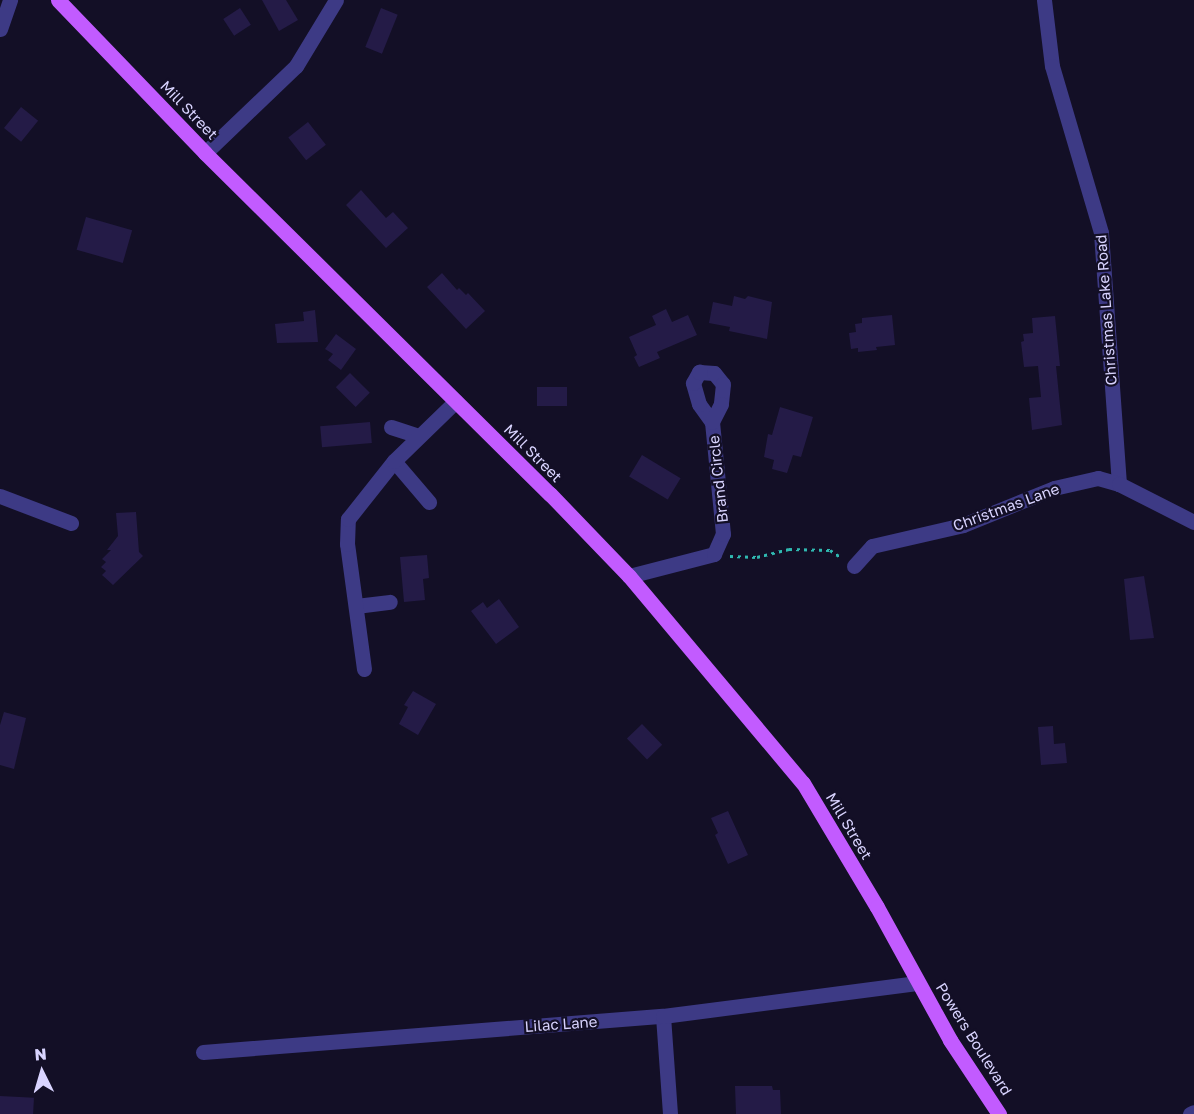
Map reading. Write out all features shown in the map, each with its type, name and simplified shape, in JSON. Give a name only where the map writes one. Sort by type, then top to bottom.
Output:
[{"type":"main road","name":"Mill Street","points":[[58,0],[205,153],[629,576],[803,783],[877,908],[917,983]]},
{"type":"main road","name":"Powers Boulevard","points":[[917,983],[950,1040],[999,1114]]},
{"type":"street","points":[[0,29],[10,0]]},
{"type":"street","points":[[205,153],[296,66],[336,0]]},
{"type":"street","name":"Christmas Lake Road","points":[[1044,0],[1053,66],[1101,233],[1119,484]]},
{"type":"street","points":[[364,669],[348,544],[348,519],[394,461],[456,402]]},
{"type":"street","name":"Brand Circle","points":[[712,422],[723,534],[716,548]]},
{"type":"street","points":[[391,427],[418,436]]},
{"type":"street","points":[[394,461],[429,502]]},
{"type":"street","name":"Christmas Lane","points":[[854,566],[872,546],[963,525],[1054,488],[1098,478],[1119,484],[1194,522]]},
{"type":"street","points":[[0,496],[71,523]]},
{"type":"street","points":[[629,576],[714,554],[716,548]]},
{"type":"street","points":[[356,606],[390,602]]},
{"type":"street","name":"Lilac Lane","points":[[202,1052],[663,1016],[917,983]]},
{"type":"street","points":[[663,1016],[670,1114]]},
{"type":"street","points":[[1190,1114],[1194,1112]]},
{"type":"path","points":[[716,548],[734,558],[757,558],[789,549],[830,550],[854,566]]},
{"type":"building","points":[[262,0],[286,0],[298,20],[279,31]]},
{"type":"building","points":[[240,8],[251,25],[234,36],[223,19]]},
{"type":"building","points":[[381,8],[398,15],[382,54],[365,47]]},
{"type":"building","points":[[21,107],[38,121],[21,142],[4,128]]},
{"type":"building","points":[[308,122],[326,145],[306,160],[288,137]]},
{"type":"building","points":[[361,190],[386,218],[393,212],[408,228],[386,248],[346,205]]},
{"type":"building","points":[[86,217],[132,230],[123,263],[77,250]]},
{"type":"building","points":[[442,273],[457,290],[459,288],[466,295],[468,293],[485,311],[466,329],[427,287]]},
{"type":"building","points":[[734,296],[745,299],[748,296],[772,302],[767,339],[729,331],[730,327],[709,323],[713,302],[732,306]]},
{"type":"building","points":[[666,309],[672,322],[688,315],[697,335],[657,352],[660,358],[639,367],[634,357],[637,355],[629,337],[656,325],[652,316]]},
{"type":"building","points":[[315,310],[318,342],[277,343],[275,324],[304,321],[303,312]]},
{"type":"building","points":[[892,315],[895,345],[858,352],[858,348],[851,349],[849,333],[856,332],[855,324],[862,323],[862,318]]},
{"type":"building","points":[[1055,316],[1060,366],[1056,366],[1062,425],[1032,430],[1029,398],[1041,397],[1038,366],[1024,367],[1021,342],[1024,341],[1023,334],[1033,333],[1032,318]]},
{"type":"building","points":[[336,334],[356,349],[341,370],[328,360],[333,354],[325,349]]},
{"type":"building","points":[[350,373],[370,393],[356,407],[336,387]]},
{"type":"building","points":[[537,387],[567,387],[567,406],[537,406]]},
{"type":"building","points":[[780,407],[813,417],[801,457],[793,455],[787,473],[772,469],[774,460],[764,457],[768,434],[772,435]]},
{"type":"building","points":[[370,422],[372,443],[322,447],[320,426]]},
{"type":"building","points":[[642,455],[681,478],[668,500],[629,476]]},
{"type":"building","points":[[136,512],[139,552],[143,556],[113,585],[102,575],[106,571],[101,567],[106,562],[102,559],[111,550],[107,550],[118,536],[116,513]]},
{"type":"building","points":[[427,555],[429,578],[423,579],[425,600],[404,602],[400,557]]},
{"type":"building","points":[[1144,576],[1154,638],[1130,640],[1124,579]]},
{"type":"building","points":[[499,599],[519,627],[496,644],[471,611],[483,602],[487,608]]},
{"type":"building","points":[[413,691],[436,704],[418,735],[399,724],[408,707],[404,705]]},
{"type":"building","points":[[4,712],[26,718],[14,769],[0,765],[0,725]]},
{"type":"building","points":[[642,724],[662,745],[647,759],[627,739]]},
{"type":"building","points":[[1053,726],[1054,744],[1065,743],[1067,763],[1041,765],[1038,727]]},
{"type":"building","points":[[728,811],[748,855],[728,864],[715,835],[718,833],[711,818]]},
{"type":"building","points":[[735,1086],[772,1086],[773,1090],[780,1090],[781,1114],[736,1114]]},
{"type":"building","points":[[0,1096],[34,1098],[33,1114],[0,1114]]}]
